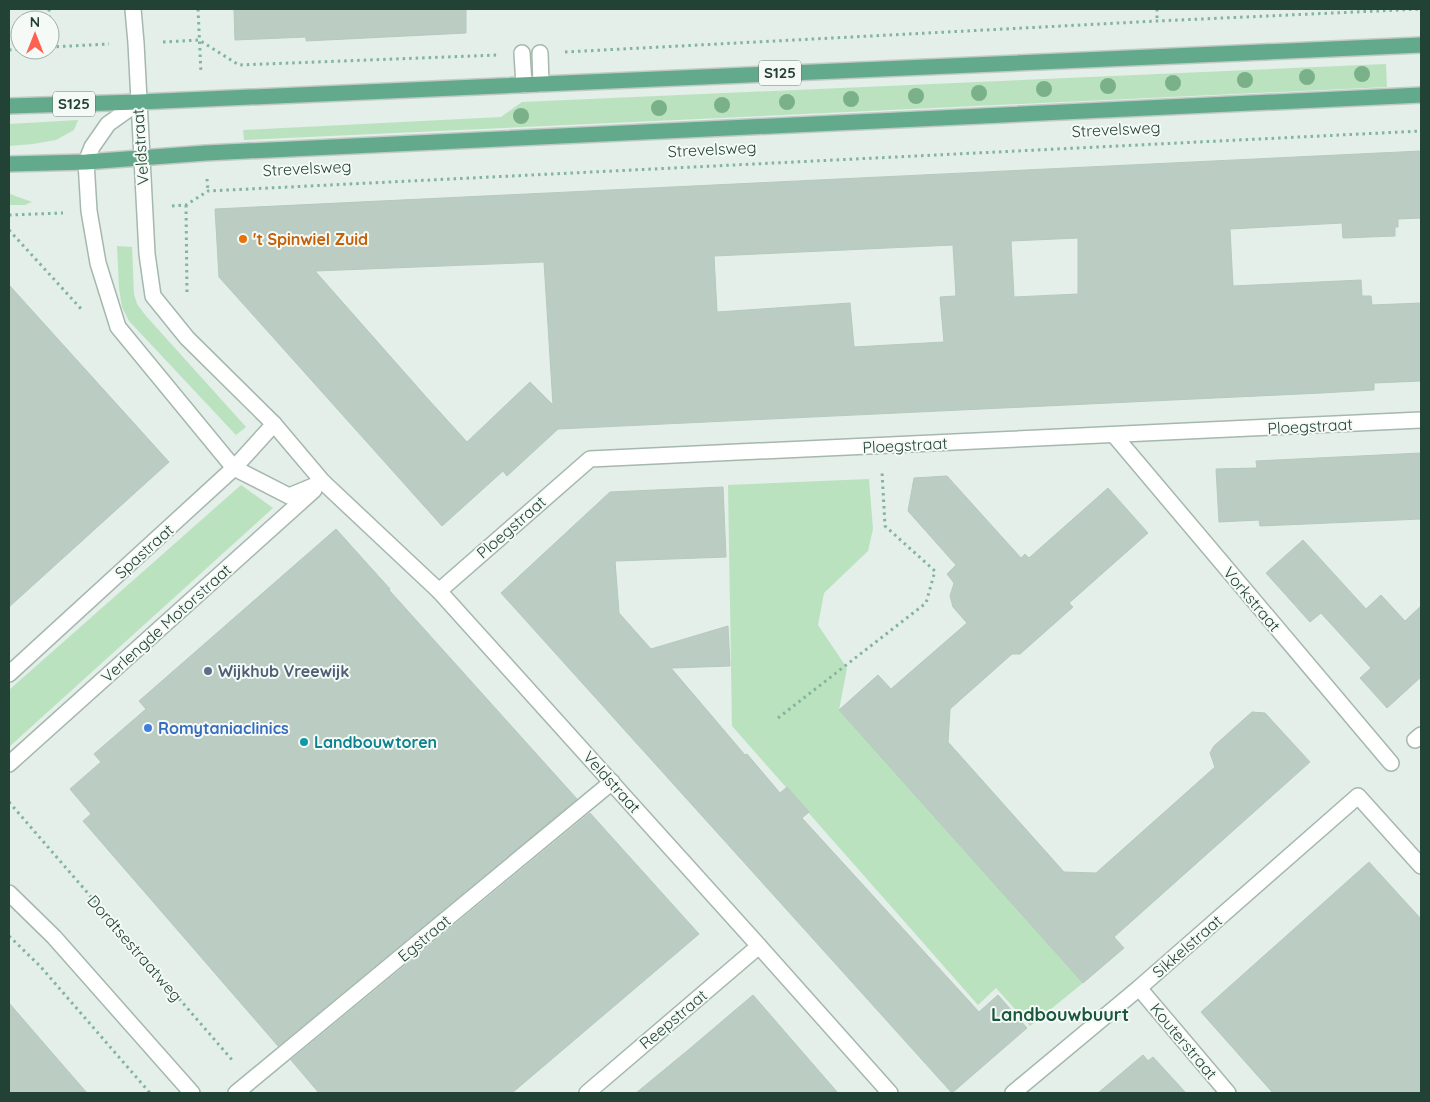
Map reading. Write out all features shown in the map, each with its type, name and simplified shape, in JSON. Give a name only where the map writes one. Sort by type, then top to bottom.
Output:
[{"type":"main road","name":"S125","points":[[9,106],[139,102],[1421,45]]},
{"type":"main road","name":"Strevelsweg","points":[[9,164],[86,162],[142,157],[1421,95]]},
{"type":"street","points":[[133,9],[139,102]]},
{"type":"street","points":[[540,53],[541,84]]},
{"type":"street","points":[[522,54],[524,85]]},
{"type":"street","name":"Veldstraat","points":[[139,102],[146,254],[153,296],[187,338],[274,424],[323,482],[439,591],[890,1093]]},
{"type":"street","name":"Veldstraat","points":[[139,102],[108,124],[92,147],[86,162],[89,211],[98,263],[118,327],[234,468],[289,496],[323,482]]},
{"type":"street","name":"Ploegstraat","points":[[439,591],[590,459],[1421,420]]},
{"type":"street","name":"Spastraat","points":[[9,674],[234,468],[274,424]]},
{"type":"street","name":"Vorkstraat","points":[[1114,435],[1391,763]]},
{"type":"street","name":"Verlengde Motorstraat","points":[[9,764],[323,482]]},
{"type":"street","name":"Egstraat","points":[[236,1093],[612,782]]},
{"type":"street","name":"Sikkelstraat","points":[[1013,1093],[1139,988],[1358,796],[1421,866]]},
{"type":"street","points":[[9,893],[54,936],[192,1093]]},
{"type":"street","name":"Reepstraat","points":[[587,1093],[759,946]]},
{"type":"street","name":"Kouterstraat","points":[[1139,988],[1228,1093]]},
{"type":"path","points":[[198,9],[199,40],[239,65],[522,54]]},
{"type":"path","points":[[1157,9],[1157,20]]},
{"type":"path","points":[[540,53],[1157,20],[1421,9]]},
{"type":"path","name":"Strevelsweg","points":[[186,205],[208,191],[1421,132]]},
{"type":"path","points":[[144,206],[186,205],[187,338]]},
{"type":"path","points":[[9,215],[89,211]]},
{"type":"path","points":[[9,230],[93,321],[118,327]]},
{"type":"path","points":[[778,718],[926,603],[935,571],[885,526],[880,446]]},
{"type":"path","name":"Dordtsestraatweg","points":[[9,802],[251,1081]]},
{"type":"path","points":[[9,936],[40,966],[150,1093]]},
{"type":"green space","points":[[1386,64],[1387,87],[244,140],[243,130],[501,117],[522,102]]},
{"type":"green space","points":[[78,120],[74,130],[56,140],[9,146],[9,124]]},
{"type":"green space","points":[[9,194],[32,202],[25,205],[9,205]]},
{"type":"green space","points":[[117,246],[132,247],[134,294],[137,304],[246,427],[236,435],[129,321],[122,307]]},
{"type":"green space","points":[[869,479],[873,529],[868,551],[824,593],[818,625],[847,668],[839,710],[1083,983],[1030,1026],[996,988],[978,1005],[732,726],[728,485]]},
{"type":"green space","points":[[241,485],[273,508],[9,747],[9,690]]},
{"type":"building","points":[[234,9],[466,9],[466,33],[306,41],[306,37],[235,40]]},
{"type":"building","points":[[1421,151],[1421,218],[1398,219],[1398,227],[1395,227],[1395,236],[1343,238],[1342,223],[1230,229],[1233,286],[1361,280],[1362,296],[1371,296],[1372,305],[1421,303],[1421,381],[1374,383],[1374,390],[1321,393],[558,429],[507,476],[503,471],[442,526],[219,277],[215,209]],"holes":[[[1078,238],[1078,294],[1014,297],[1011,241]],[[953,245],[956,296],[940,297],[944,342],[854,347],[850,303],[717,312],[714,256]],[[544,262],[553,405],[530,382],[467,442],[315,271]]]},
{"type":"building","points":[[9,285],[169,462],[9,607]]},
{"type":"building","points":[[1421,453],[1421,519],[1260,526],[1259,520],[1219,522],[1216,469],[1257,468],[1256,461]]},
{"type":"building","points":[[947,476],[1021,558],[1025,554],[1029,558],[1108,488],[1148,533],[1069,603],[1073,607],[1020,654],[1012,654],[950,709],[948,742],[1064,872],[1096,873],[1215,767],[1210,753],[1214,746],[1252,712],[1265,713],[1310,762],[1114,937],[1124,948],[1083,983],[839,710],[878,675],[891,689],[967,623],[953,607],[950,596],[954,583],[947,574],[956,565],[908,511],[914,478]]},
{"type":"building","points":[[723,487],[726,557],[615,561],[619,613],[651,649],[728,626],[730,666],[671,668],[780,793],[787,787],[809,812],[802,818],[979,1012],[998,995],[1027,1028],[952,1093],[501,593],[610,492]]},
{"type":"building","name":"Landbouwtoren","points":[[336,529],[577,799],[278,1046],[83,821],[91,814],[70,789],[101,762],[94,754],[146,709],[139,701]]},
{"type":"building","points":[[1303,540],[1366,609],[1381,595],[1405,621],[1421,606],[1421,677],[1387,708],[1360,678],[1371,668],[1321,613],[1310,622],[1266,573]]},
{"type":"building","points":[[590,813],[699,934],[512,1093],[319,1093],[291,1060]]},
{"type":"building","points":[[1369,862],[1421,919],[1421,1093],[1273,1093],[1201,1012]]},
{"type":"building","points":[[753,995],[838,1093],[636,1093],[687,1051]]},
{"type":"building","points":[[9,1003],[67,1070],[87,1093],[9,1093]]},
{"type":"building","points":[[1143,1055],[1148,1061],[1153,1057],[1186,1093],[1098,1093]]},
{"type":"place","name":"'t Spinwiel Zuid","points":[[243,239]]},
{"type":"place","name":"Wijkhub Vreewijk","points":[[208,671]]},
{"type":"place","name":"Romytaniaclinics","points":[[148,728]]},
{"type":"place","name":"Landbouwtoren","points":[[304,742]]},
{"type":"district","name":"Landbouwbuurt","points":[[1060,1015]]}]
